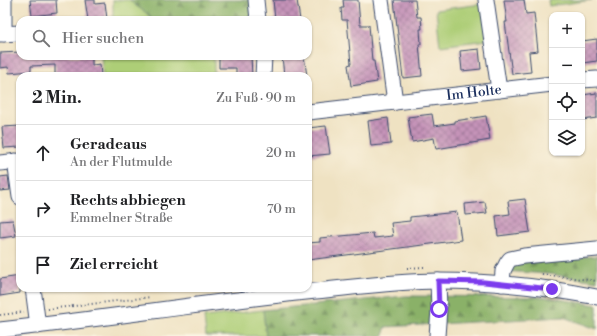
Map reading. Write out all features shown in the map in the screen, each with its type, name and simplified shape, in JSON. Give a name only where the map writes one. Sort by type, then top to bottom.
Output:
[{"type":"street","points":[[4,0],[2,34],[16,33]]},
{"type":"street","points":[[256,0],[258,16]]},
{"type":"street","points":[[381,0],[395,102]]},
{"type":"street","points":[[486,0],[499,90]]},
{"type":"street","points":[[263,72],[264,60]]},
{"type":"street","points":[[585,80],[597,79]]},
{"type":"street","name":"Im Holte","points":[[312,112],[549,84]]},
{"type":"street","points":[[0,163],[16,161]]},
{"type":"street","points":[[502,284],[503,271],[510,259],[524,256],[597,249]]},
{"type":"street","points":[[437,336],[439,309],[438,281]]},
{"type":"street","points":[[312,289],[438,281],[502,284],[552,289],[597,296]]},
{"type":"street","points":[[34,292],[38,326]]},
{"type":"street","points":[[0,330],[278,292]]},
{"type":"path","points":[[0,315],[154,296]]},
{"type":"green space","points":[[113,0],[130,0],[149,16],[113,16]]},
{"type":"green space","points":[[130,0],[252,0],[254,16],[149,16]]},
{"type":"green space","points":[[548,0],[592,0],[549,6]]},
{"type":"green space","points":[[482,4],[487,40],[440,46],[436,10]]},
{"type":"green space","points":[[101,60],[214,60],[214,72],[103,72]]},
{"type":"green space","points":[[597,256],[597,281],[549,274],[503,271],[507,263]]},
{"type":"green space","points":[[406,296],[545,297],[597,305],[597,329],[563,317],[385,327],[384,336],[266,336],[263,310]]},
{"type":"green space","points":[[263,310],[266,336],[206,336],[204,317]]},
{"type":"building","points":[[30,0],[56,0],[57,13],[32,16]]},
{"type":"building","points":[[85,0],[95,0],[95,4],[105,3],[107,16],[87,16]]},
{"type":"building","points":[[273,0],[297,0],[299,16],[275,16]]},
{"type":"building","points":[[343,0],[358,0],[360,25],[369,25],[372,61],[374,61],[377,82],[351,86],[348,65],[351,64],[347,20],[342,20],[341,8],[344,8]]},
{"type":"building","points":[[394,0],[415,0],[417,17],[421,17],[421,44],[419,44],[422,76],[403,78]]},
{"type":"building","points":[[504,0],[524,0],[526,14],[534,13],[538,51],[529,52],[531,72],[512,74],[505,22],[507,22]]},
{"type":"building","points":[[597,39],[597,61],[585,63],[585,41]]},
{"type":"building","points":[[479,49],[481,69],[462,71],[460,51]]},
{"type":"building","points":[[16,52],[16,60],[92,60],[92,65],[100,64],[101,72],[55,72],[55,65],[31,66],[31,71],[9,73],[8,67],[0,68],[0,53]]},
{"type":"building","points":[[219,60],[251,60],[252,72],[236,72],[236,68],[219,68]]},
{"type":"building","points":[[282,60],[305,60],[306,72],[284,72]]},
{"type":"building","points":[[597,93],[597,118],[585,120],[585,95]]},
{"type":"building","points":[[432,114],[434,126],[486,116],[490,140],[436,149],[434,138],[412,142],[408,117]]},
{"type":"building","points":[[388,118],[391,144],[371,146],[368,121]]},
{"type":"building","points":[[16,126],[16,147],[4,148],[2,127]]},
{"type":"building","points":[[326,126],[330,154],[312,156],[312,128]]},
{"type":"building","points":[[8,176],[10,190],[0,191],[0,177]]},
{"type":"building","points":[[525,199],[530,232],[498,236],[496,216],[510,214],[508,201]]},
{"type":"building","points":[[485,202],[487,213],[466,215],[465,204]]},
{"type":"building","points":[[457,212],[461,240],[312,259],[312,243],[320,242],[320,238],[373,233],[374,238],[393,236],[391,223],[410,221],[410,217]]},
{"type":"building","points":[[13,220],[16,236],[0,238],[0,221]]},
{"type":"building","points":[[16,277],[16,292],[20,293],[0,296],[0,279]]},
{"type":"route","points":[[439,309],[438,281],[484,282],[552,289]]}]
